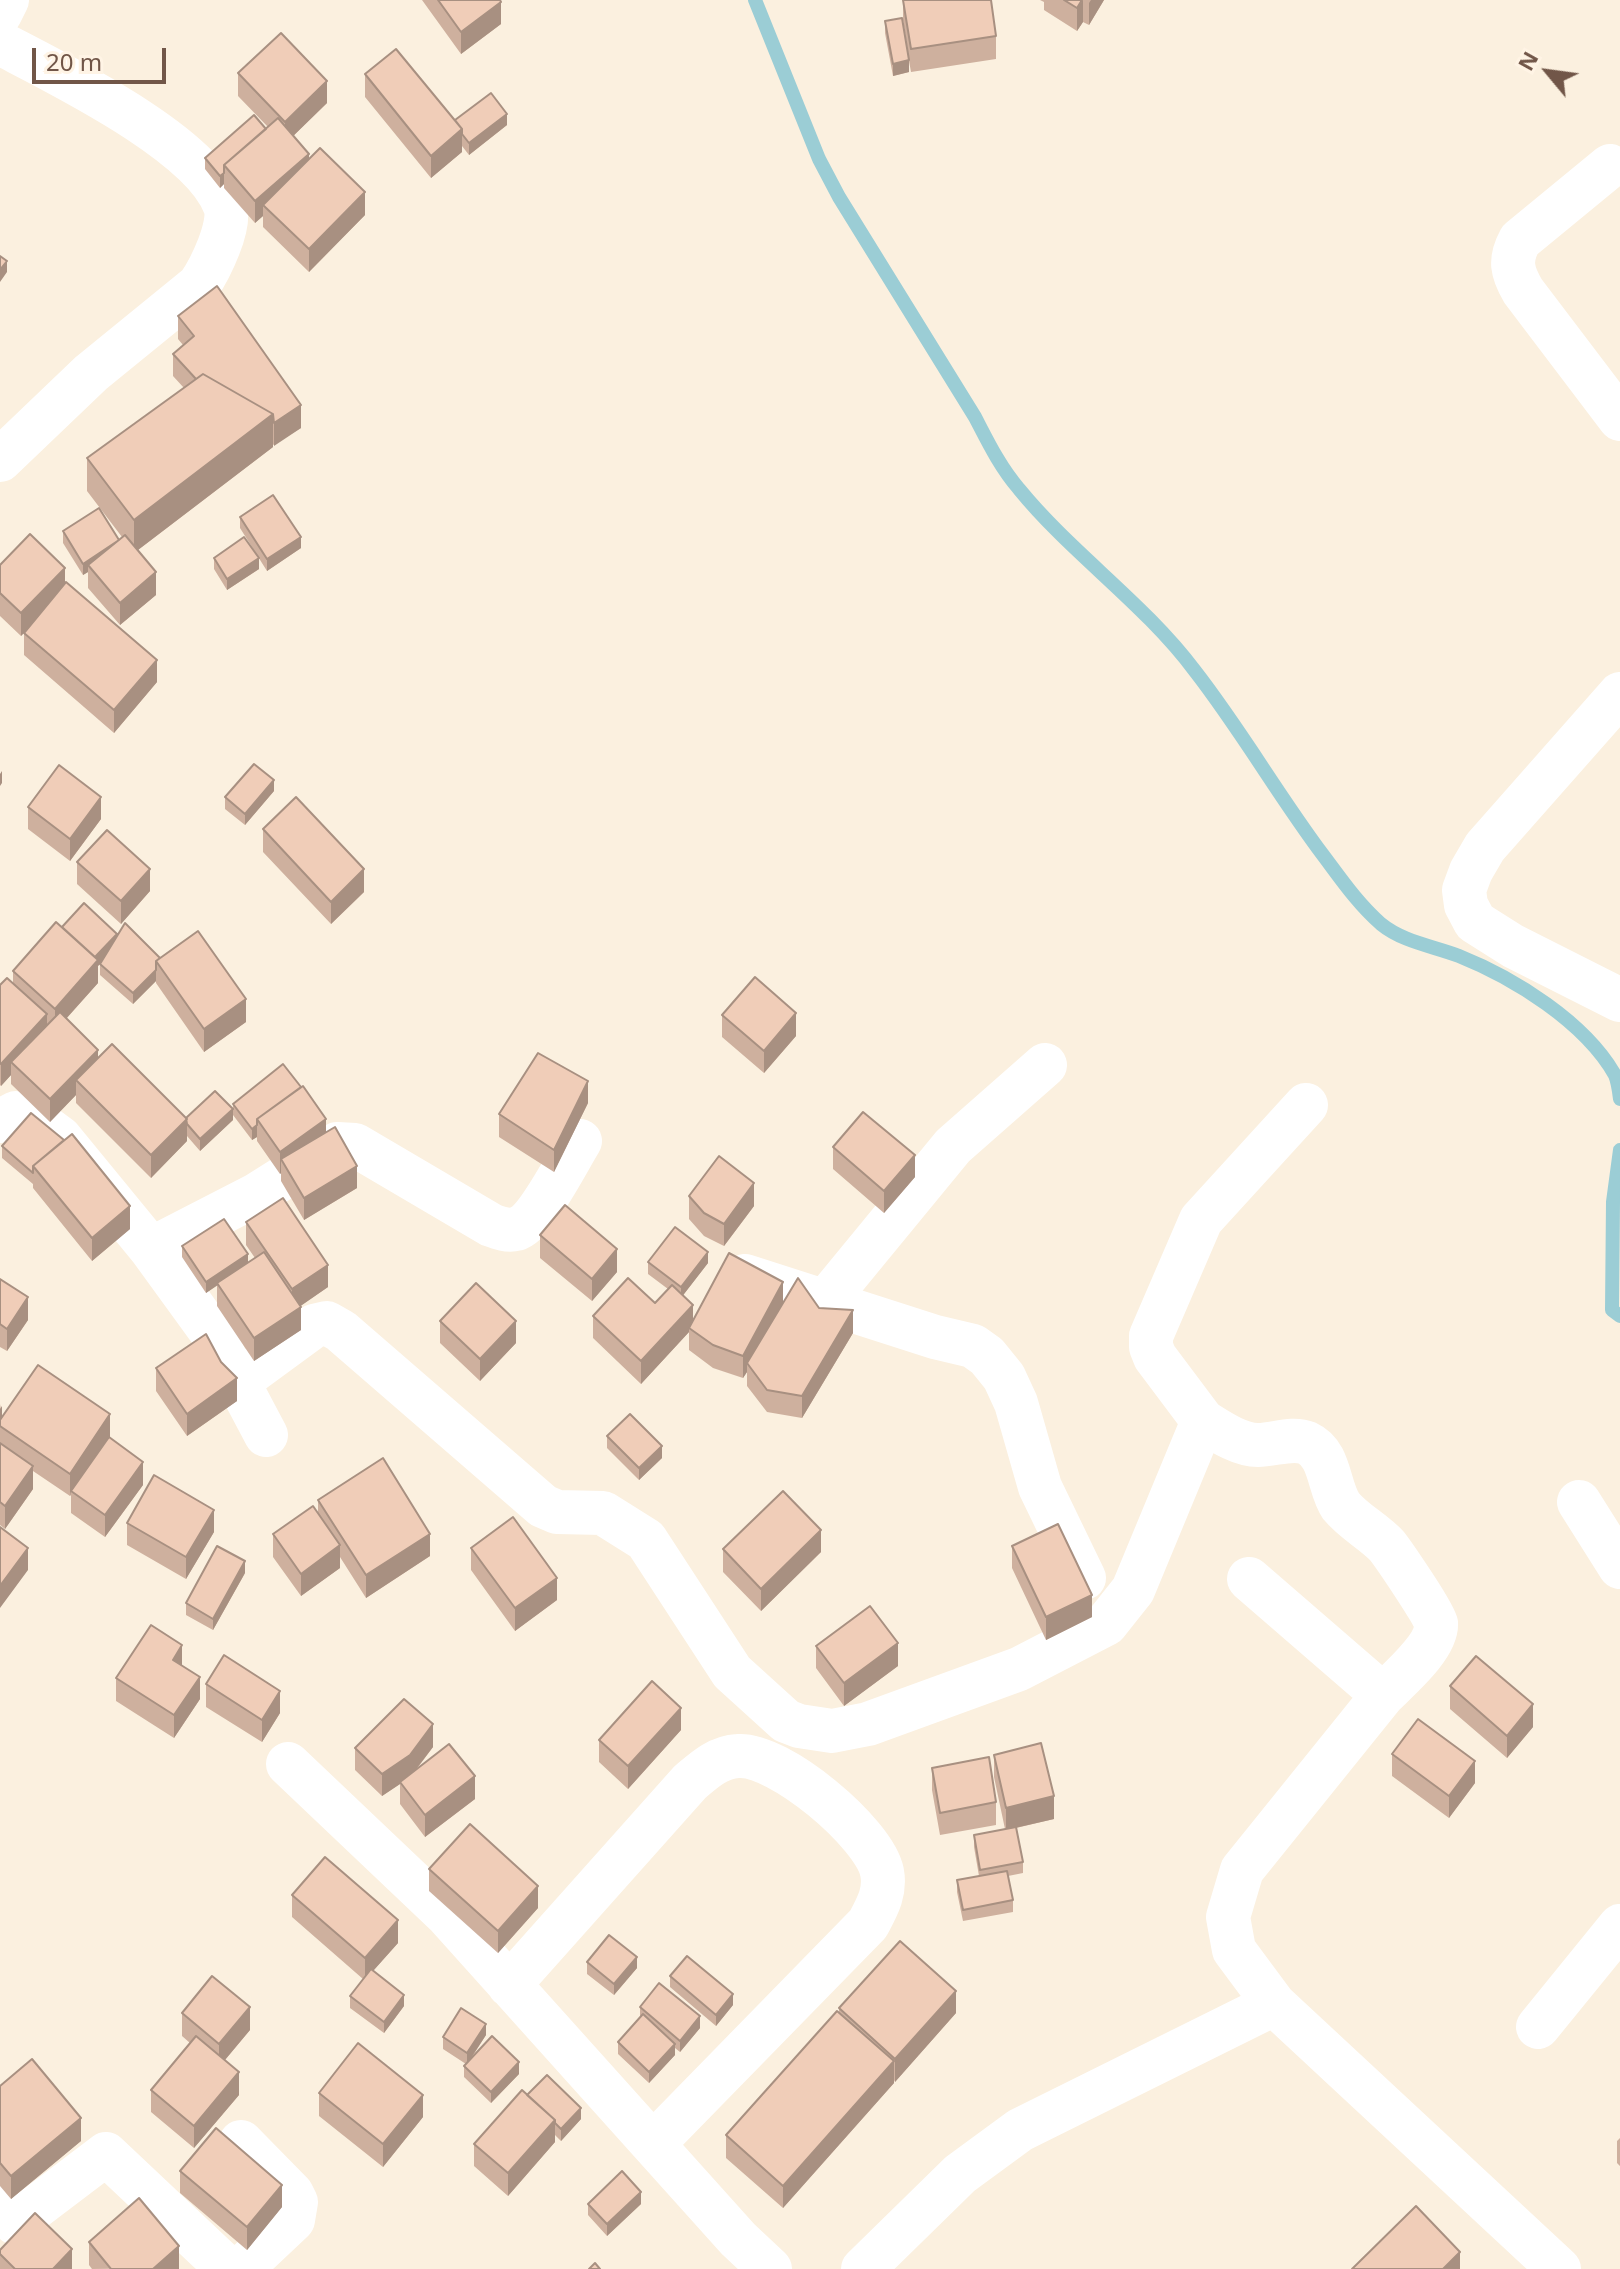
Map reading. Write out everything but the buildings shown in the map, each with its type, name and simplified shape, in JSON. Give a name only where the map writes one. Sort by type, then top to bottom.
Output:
[{"type":"street","points":[[0,14],[7,0]]},
{"type":"street","points":[[0,43],[74,81],[171,142],[211,181],[226,206],[227,216],[214,256],[199,285],[91,373],[0,460]]},
{"type":"street","points":[[1610,166],[1520,240],[1512,255],[1512,268],[1523,291],[1620,419]]},
{"type":"street","points":[[1620,694],[1485,847],[1464,890],[1466,905],[1475,922],[1513,946],[1620,1000]]},
{"type":"street","points":[[824,1303],[953,1146],[1045,1065]]},
{"type":"street","points":[[1306,1105],[1201,1220],[1151,1336],[1151,1347],[1155,1357],[1203,1421],[1233,1438],[1255,1445],[1291,1441],[1305,1442],[1315,1448],[1327,1466],[1340,1504],[1386,1546],[1436,1620],[1435,1637],[1383,1695],[1242,1870],[1228,1917],[1234,1950],[1274,2004],[1559,2269]]},
{"type":"street","points":[[0,1121],[16,1113],[25,1115],[60,1138],[151,1249],[212,1333],[266,1435]]},
{"type":"street","points":[[151,1249],[256,1195],[337,1144],[355,1145],[491,1225],[512,1230],[520,1228],[539,1206],[580,1141]]},
{"type":"street","points":[[745,1276],[824,1303],[973,1346],[987,1356],[1004,1377],[1016,1403],[1040,1487],[1106,1624]]},
{"type":"street","points":[[239,1381],[314,1326],[327,1323],[341,1331],[543,1506],[557,1512],[603,1513],[646,1540],[732,1672],[786,1721],[832,1731],[868,1724],[1019,1669],[1106,1624],[1133,1590],[1203,1421]]},
{"type":"street","points":[[1579,1502],[1620,1567]]},
{"type":"street","points":[[1249,1579],[1383,1695]]},
{"type":"street","points":[[509,1985],[690,1782],[713,1763],[739,1756],[762,1761],[793,1775],[837,1811],[867,1845],[882,1871],[882,1899],[868,1924],[653,2144]]},
{"type":"street","points":[[288,1764],[447,1915],[738,2239],[770,2269]]},
{"type":"street","points":[[1538,2027],[1620,1926]]},
{"type":"street","points":[[863,2269],[960,2174],[1020,2130],[1274,2004]]},
{"type":"street","points":[[241,2142],[292,2194],[296,2202],[293,2220],[241,2269]]},
{"type":"street","points":[[0,2207],[15,2223],[106,2154],[228,2269]]},
{"type":"waterway","points":[[755,0],[819,159],[839,197],[1012,481],[1040,513],[1175,646],[1228,716],[1323,855],[1373,916],[1399,935],[1480,965],[1546,1004],[1586,1037],[1602,1056],[1615,1075],[1620,1099]]},
{"type":"waterway","points":[[1620,1150],[1613,1202],[1612,1310],[1620,1316]]}]
